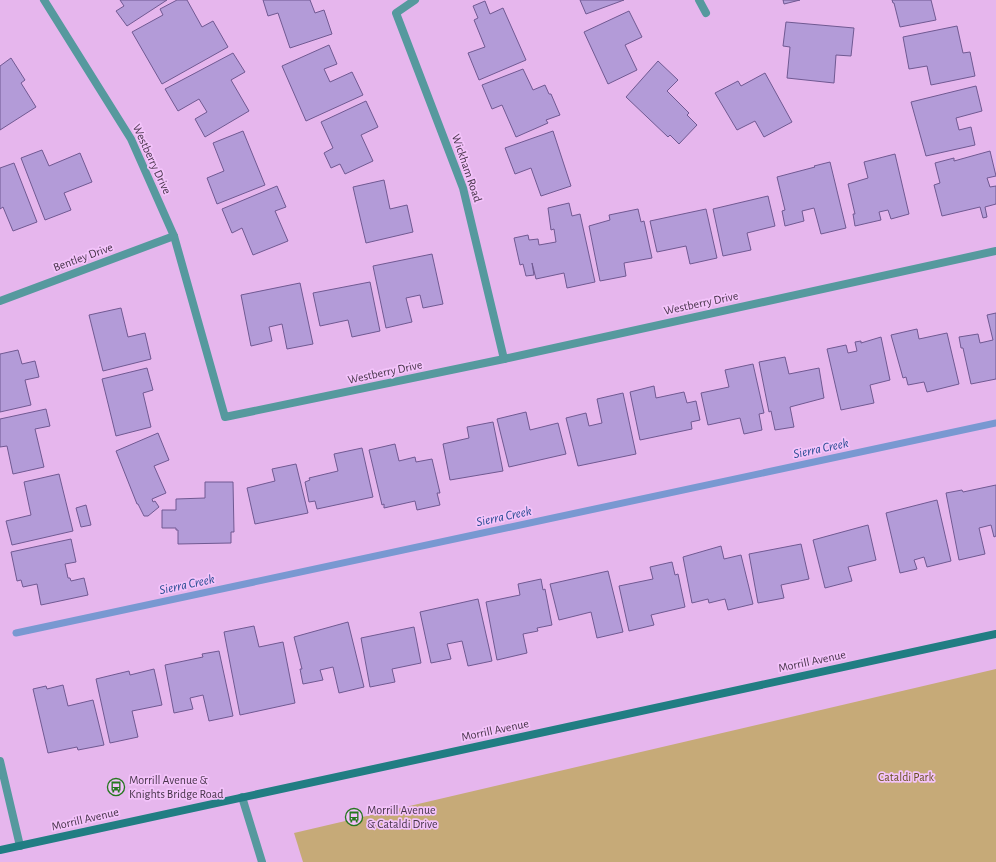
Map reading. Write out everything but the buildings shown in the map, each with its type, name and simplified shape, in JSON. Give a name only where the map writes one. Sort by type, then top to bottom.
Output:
[{"type":"street","name":"Westberry Drive","points":[[44,0],[131,139],[174,236],[225,417],[504,359],[996,250]]},
{"type":"street","name":"Wickham Road","points":[[415,0],[396,13],[463,188],[504,359]]},
{"type":"street","points":[[699,0],[706,13]]},
{"type":"street","name":"Bentley Drive","points":[[0,300],[174,236]]},
{"type":"street","name":"Morrill Avenue","points":[[0,850],[996,634]]},
{"type":"street","points":[[0,761],[20,846]]},
{"type":"street","points":[[242,797],[262,862]]},
{"type":"green space","name":"Cataldi Park","points":[[996,669],[996,862],[303,862],[294,833]]},
{"type":"waterway","name":"Sierra Creek","points":[[16,633],[996,423]]},
{"type":"place","name":"Morrill Avenue & Knights Bridge Road","points":[[116,787]]},
{"type":"place","name":"Morrill Avenue & Cataldi Drive","points":[[354,817]]}]
